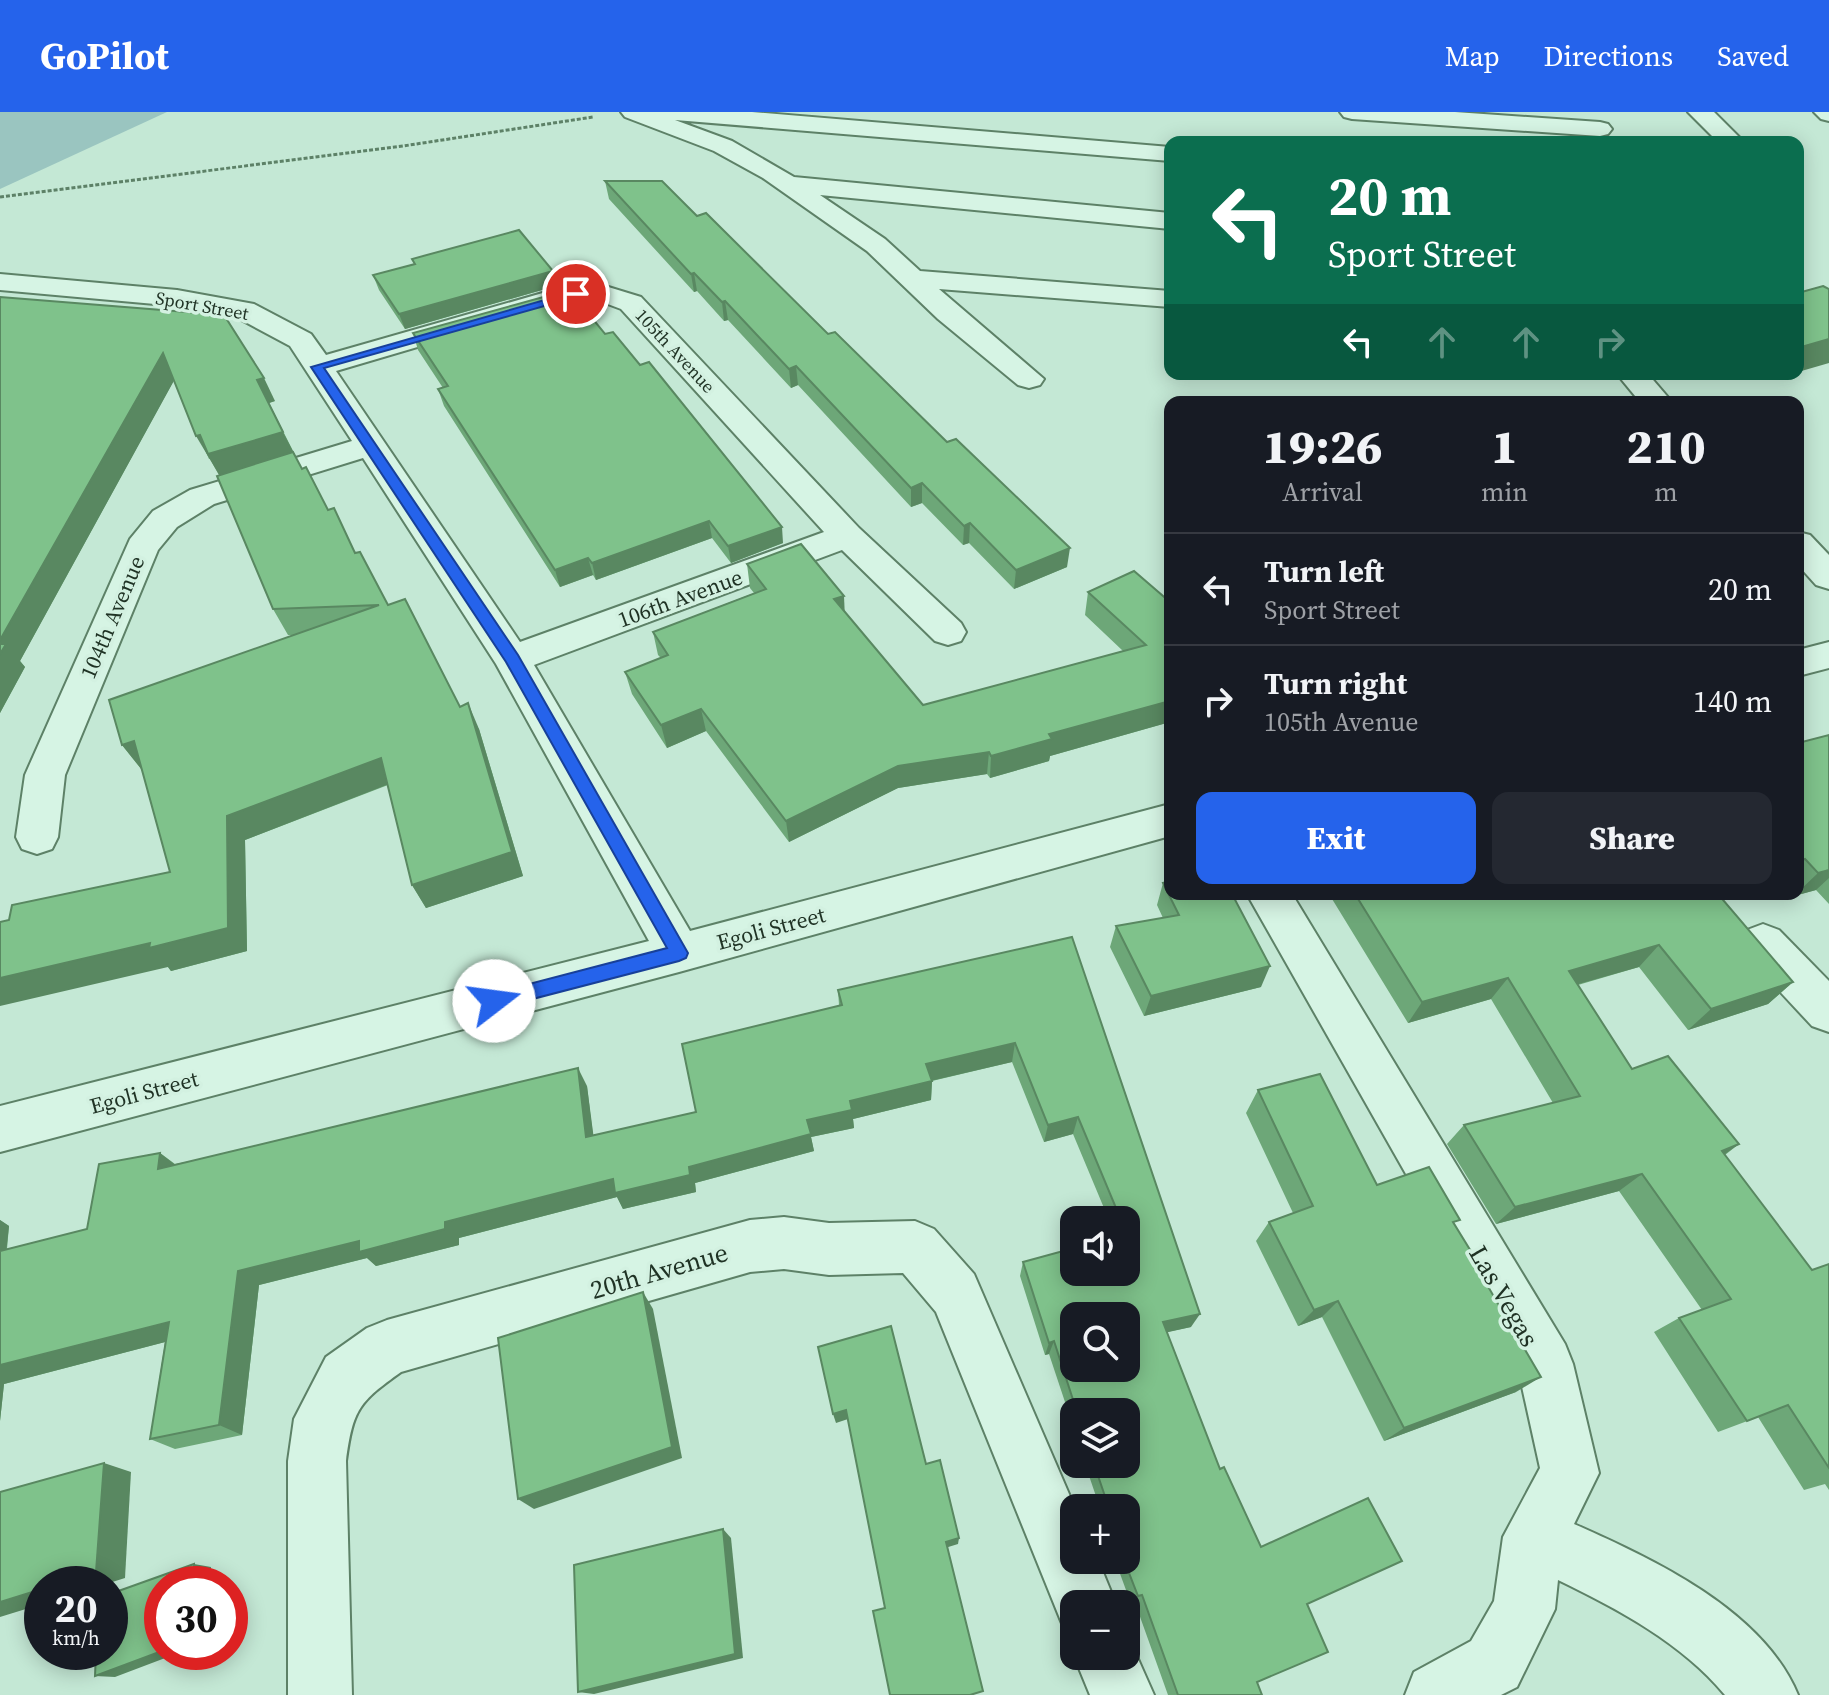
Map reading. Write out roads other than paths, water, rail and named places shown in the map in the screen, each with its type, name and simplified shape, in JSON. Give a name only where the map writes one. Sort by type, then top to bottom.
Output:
[{"type":"street","points":[[633,112],[723,146],[787,184],[876,245],[1029,379]]},
{"type":"street","points":[[667,112],[1164,153]]},
{"type":"street","points":[[1352,112],[1600,128]]},
{"type":"street","points":[[1700,112],[1726,136]]},
{"type":"street","points":[[787,184],[1164,220]]},
{"type":"street","points":[[912,279],[1164,299]]},
{"type":"street","name":"Sport Street","points":[[0,282],[177,298],[244,310],[301,340],[512,659],[679,953]]},
{"type":"street","name":"105th Avenue","points":[[317,367],[560,296],[591,292],[615,294],[631,303],[847,536],[948,632]]},
{"type":"street","points":[[1637,380],[1652,396]]},
{"type":"street","name":"104th Avenue","points":[[37,837],[45,775],[142,547],[165,519],[202,497],[370,446]]},
{"type":"street","name":"106th Avenue","points":[[512,659],[847,536]]},
{"type":"street","points":[[1804,550],[1829,577]]},
{"type":"street","points":[[1804,661],[1829,655]]},
{"type":"street","name":"Egoli Street","points":[[0,1129],[679,953],[1164,822]]},
{"type":"street","name":"Las Vegas","points":[[1273,900],[1545,1364],[1570,1473],[1533,1537],[1524,1609],[1494,1664],[1437,1695]]},
{"type":"street","points":[[1763,943],[1829,1012]]},
{"type":"street","name":"20th Avenue","points":[[320,1695],[317,1461],[323,1419],[346,1377],[387,1348],[750,1246],[784,1243],[829,1249],[915,1247],[955,1293],[1079,1590]]},
{"type":"street","points":[[1533,1537],[1618,1575],[1672,1610],[1731,1653],[1766,1695]]},
{"type":"street","points":[[1112,1670],[1122,1695]]}]
